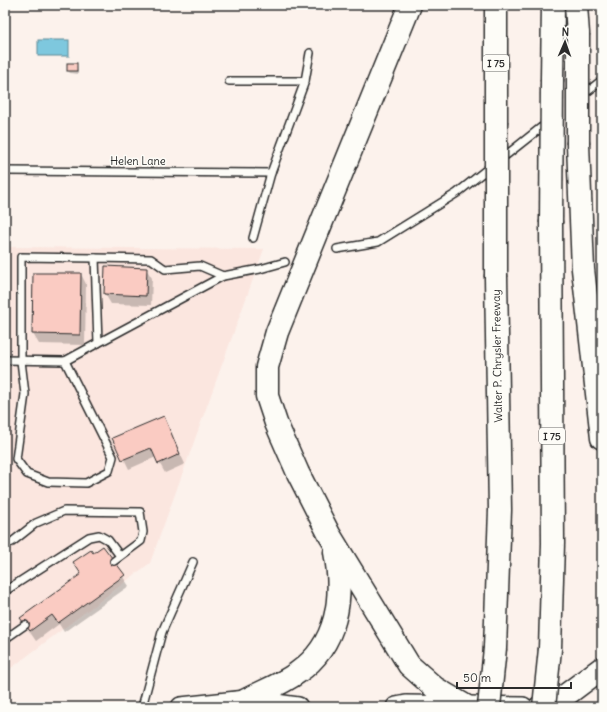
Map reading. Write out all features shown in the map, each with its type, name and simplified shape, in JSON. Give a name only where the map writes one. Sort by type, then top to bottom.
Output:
[{"type":"highway","points":[[410,5],[278,332],[267,367],[266,383],[270,407],[298,473],[329,534],[409,665],[435,688],[464,705]]},
{"type":"highway","name":"Walter P. Chrysler Freeway","points":[[490,707],[495,648],[500,510],[496,278],[496,5]]},
{"type":"highway","name":"I 75","points":[[544,707],[550,649],[553,550],[551,223],[553,5]]},
{"type":"highway","points":[[576,5],[578,34],[578,144],[583,269],[602,438]]},
{"type":"highway","points":[[246,700],[297,674],[319,654],[328,640],[337,615],[339,592],[336,558],[329,534]]},
{"type":"highway","points":[[540,707],[562,698],[602,668]]},
{"type":"main road","points":[[181,707],[246,700],[298,707]]},
{"type":"main road","points":[[396,707],[406,705],[523,707]]},
{"type":"lane","points":[[253,238],[271,173],[305,81],[310,53]]},
{"type":"lane","points":[[570,104],[602,80]]},
{"type":"lane","points":[[229,81],[305,81]]},
{"type":"lane","points":[[337,249],[378,242],[424,215],[457,193],[558,114]]},
{"type":"lane","name":"Helen Lane","points":[[5,171],[271,173]]},
{"type":"lane","points":[[65,361],[113,457],[109,471],[86,483],[48,482],[27,474],[16,460],[25,394],[21,361],[21,257],[152,259],[165,269],[200,266],[223,276]]},
{"type":"lane","points":[[96,258],[98,343]]},
{"type":"lane","points":[[5,360],[65,361],[223,276],[260,269],[285,262]]},
{"type":"lane","points":[[5,545],[12,542],[36,523],[64,511],[140,512],[144,532],[142,541],[117,558],[108,540],[99,535],[89,537],[5,591]]},
{"type":"lane","points":[[142,707],[162,632],[193,562]]},
{"type":"lane","points":[[5,639],[25,625]]},
{"type":"shaded area","points":[[6,247],[264,249],[150,563],[6,672]]},
{"type":"water","points":[[38,40],[69,40],[69,56],[38,56]]},
{"type":"building","points":[[67,63],[77,63],[77,71],[67,71]]},
{"type":"building","points":[[105,266],[147,268],[146,296],[104,294]]},
{"type":"building","points":[[33,273],[81,273],[80,335],[32,334]]},
{"type":"building","points":[[164,416],[180,454],[158,464],[151,448],[122,460],[112,438]]},
{"type":"building","points":[[103,546],[125,575],[58,623],[52,615],[30,631],[20,618],[81,574],[73,562],[91,550],[93,553]]}]
